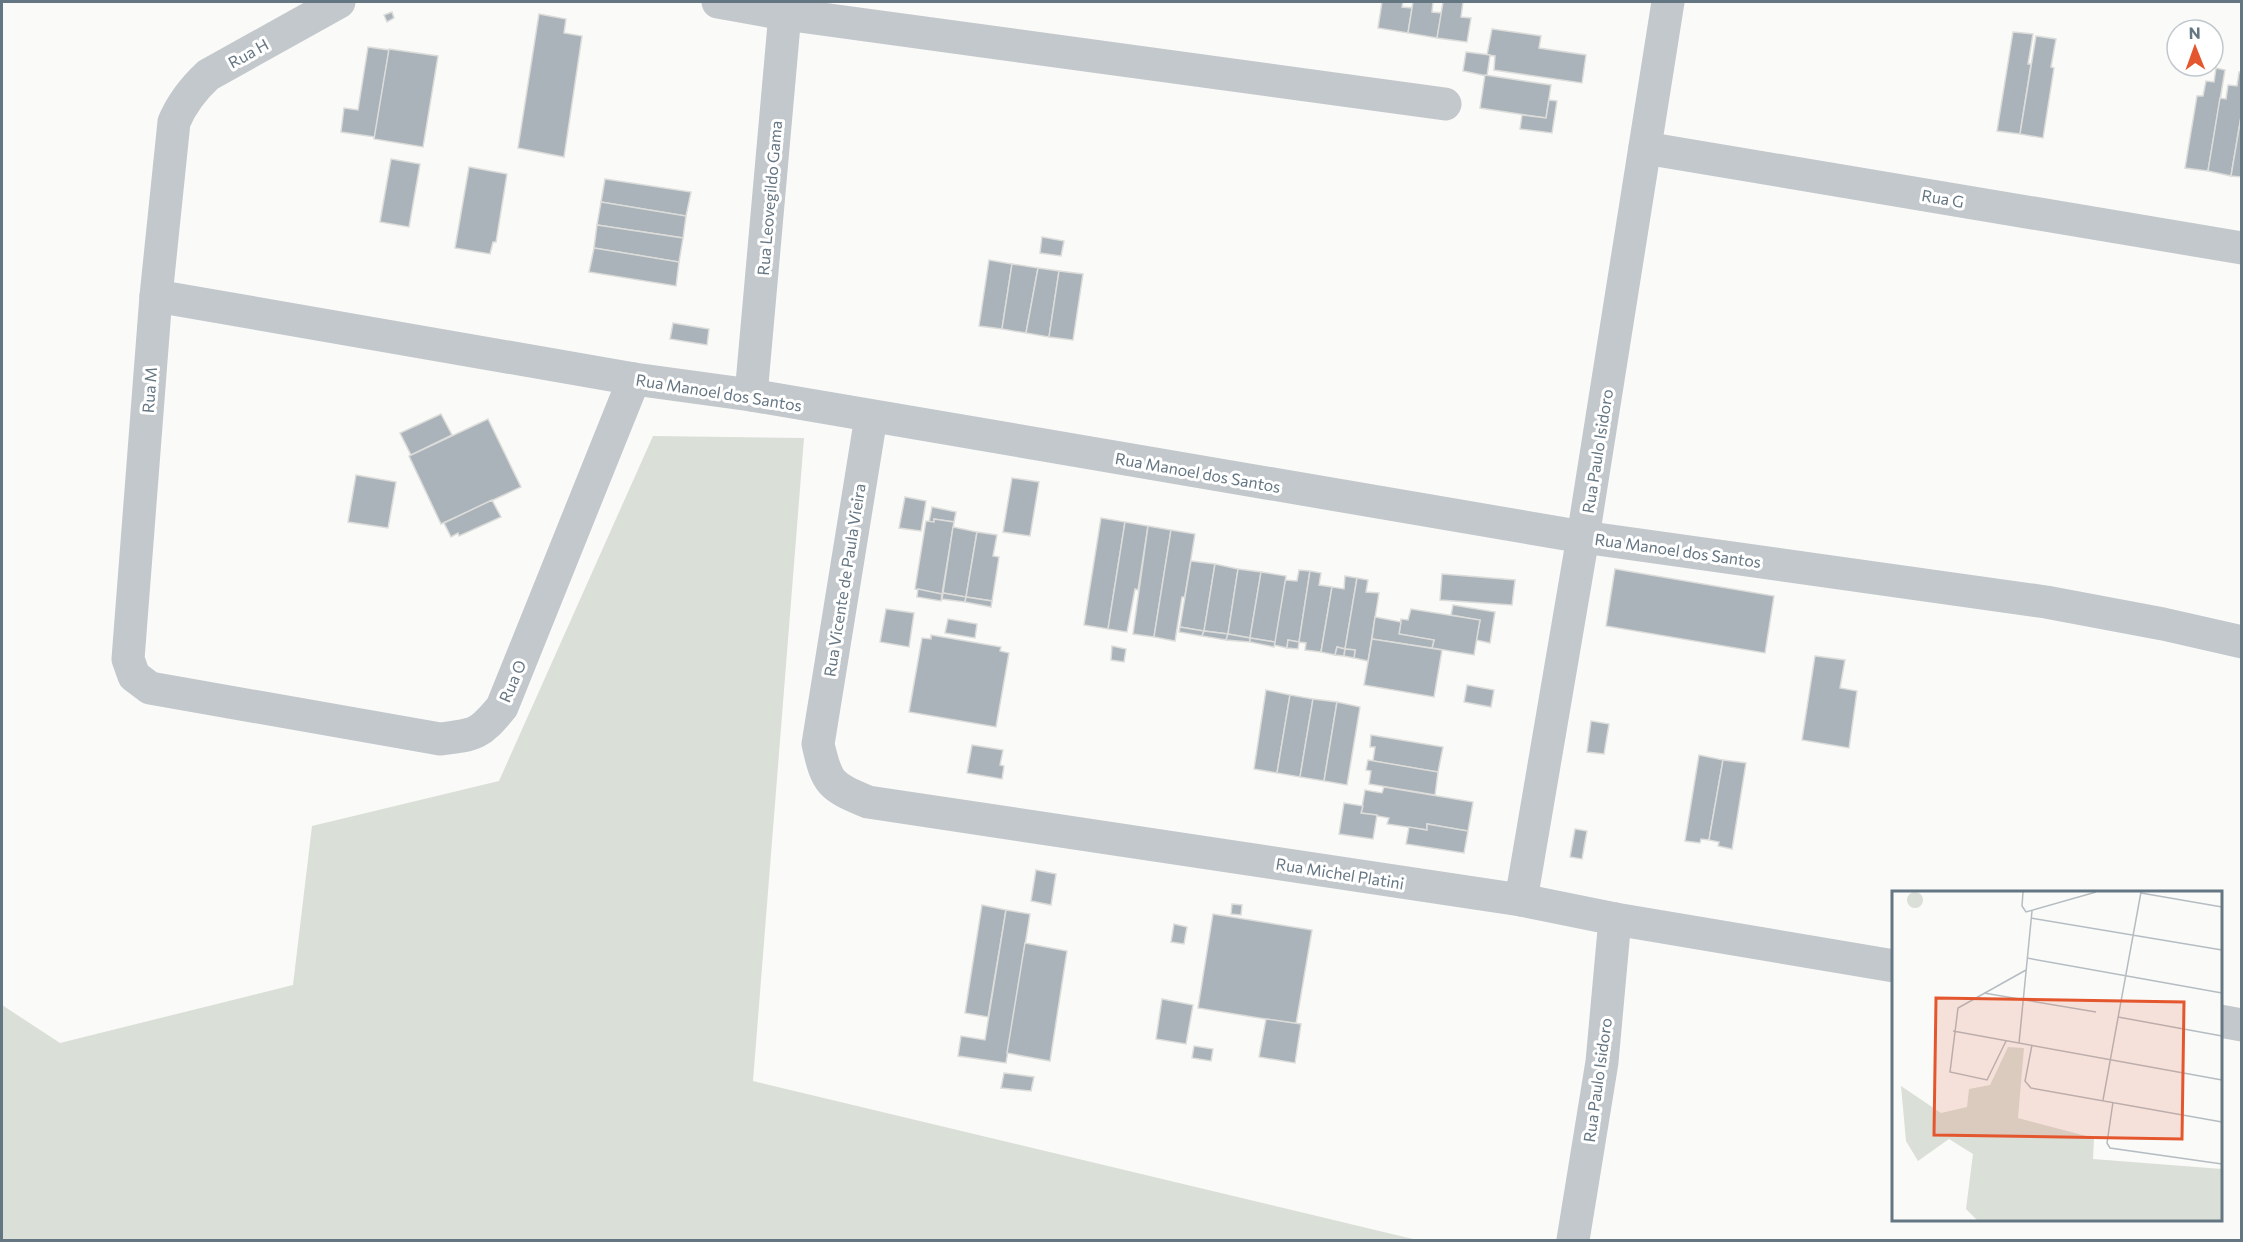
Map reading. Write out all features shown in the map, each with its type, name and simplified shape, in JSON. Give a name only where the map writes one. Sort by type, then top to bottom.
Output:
[{"type":"street","name":"Rua H","points":[[174,122],[180,107],[208,75],[339,2]]},
{"type":"street","points":[[718,2],[786,8],[1444,104]]},
{"type":"street","name":"Rua Paulo Isidoro","points":[[1521,900],[1583,537],[1668,2]]},
{"type":"street","name":"Rua Leovegildo Gama","points":[[751,395],[786,8]]},
{"type":"street","name":"Rua M","points":[[128,659],[156,296],[174,122]]},
{"type":"street","name":"Rua G","points":[[1645,148],[2241,248]]},
{"type":"street","name":"Rua Manoel dos Santos","points":[[156,296],[634,379],[751,395],[1583,537],[2046,602],[2163,624],[2241,642]]},
{"type":"street","name":"Rua O","points":[[128,659],[134,676],[150,688],[440,739],[469,736],[487,725],[502,707],[634,379]]},
{"type":"street","name":"Rua Vicente de Paula Vieira","points":[[818,744],[871,417]]},
{"type":"street","name":"Rua Michel Platini","points":[[818,744],[824,771],[838,790],[868,802],[1521,900],[1615,919],[1892,966]]},
{"type":"street","name":"Rua Paulo Isidoro","points":[[1573,1240],[1602,1062],[1615,919]]},
{"type":"street","points":[[2222,1021],[2241,1024]]},
{"type":"shaded area","points":[[653,436],[804,438],[753,1081],[1417,1240],[2,1240],[2,1005],[60,1043],[293,985],[312,826],[499,781]]},
{"type":"building","points":[[1382,2],[1403,2],[1402,7],[1412,8],[1408,33],[1378,28]]},
{"type":"building","points":[[1413,2],[1433,2],[1432,12],[1442,13],[1437,38],[1408,33]]},
{"type":"building","points":[[1443,2],[1463,2],[1461,17],[1471,18],[1467,42],[1437,38]]},
{"type":"building","points":[[392,12],[394,18],[387,22],[384,15]]},
{"type":"building","points":[[539,14],[566,19],[564,33],[582,36],[564,157],[518,148]]},
{"type":"building","points":[[1492,29],[1541,36],[1539,48],[1586,55],[1582,83],[1494,70],[1495,56],[1487,55]]},
{"type":"building","points":[[2013,32],[2033,34],[2028,64],[2031,64],[2020,134],[1997,131]]},
{"type":"building","points":[[2036,36],[2056,39],[2043,138],[2020,134]]},
{"type":"building","points":[[368,47],[389,50],[375,137],[341,132],[344,108],[358,110]]},
{"type":"building","points":[[389,49],[438,56],[423,147],[374,139]]},
{"type":"building","points":[[1466,52],[1490,55],[1487,76],[1463,71]]},
{"type":"building","points":[[2239,72],[2242,73],[2242,111],[2231,176],[2208,171],[2220,98],[2226,99],[2228,85],[2237,86]]},
{"type":"building","points":[[1485,75],[1551,85],[1546,118],[1480,108]]},
{"type":"building","points":[[2215,78],[2224,78],[2208,171],[2185,168],[2197,96],[2203,96],[2206,81],[2214,82]]},
{"type":"building","points":[[1549,100],[1557,101],[1552,133],[1520,129],[1522,115],[1546,118]]},
{"type":"building","points":[[2242,111],[2242,177],[2231,176]]},
{"type":"building","points":[[391,159],[420,164],[409,227],[380,222]]},
{"type":"building","points":[[469,167],[507,174],[496,242],[493,242],[490,254],[455,248]]},
{"type":"building","points":[[605,179],[691,192],[686,216],[601,202]]},
{"type":"building","points":[[601,202],[686,216],[683,238],[597,225]]},
{"type":"building","points":[[597,225],[683,238],[679,262],[594,248]]},
{"type":"building","points":[[1042,237],[1064,241],[1061,256],[1040,253]]},
{"type":"building","points":[[594,248],[679,262],[676,286],[589,272]]},
{"type":"building","points":[[989,260],[1012,264],[1002,329],[979,326]]},
{"type":"building","points":[[1012,264],[1038,268],[1026,333],[1002,329]]},
{"type":"building","points":[[1038,268],[1059,271],[1049,337],[1026,333]]},
{"type":"building","points":[[1059,271],[1083,274],[1073,340],[1049,337]]},
{"type":"building","points":[[673,323],[709,329],[707,345],[670,339]]},
{"type":"building","points":[[441,414],[452,435],[411,455],[400,433]]},
{"type":"building","points":[[488,419],[521,487],[441,524],[409,456]]},
{"type":"building","points":[[356,475],[396,482],[388,528],[348,522]]},
{"type":"building","points":[[1012,478],[1039,482],[1030,536],[1003,532]]},
{"type":"building","points":[[905,497],[926,501],[921,531],[899,528]]},
{"type":"building","points":[[492,500],[501,517],[459,536],[458,533],[451,537],[444,523]]},
{"type":"building","points":[[932,507],[956,512],[954,522],[934,519],[934,522],[929,522]]},
{"type":"building","points":[[1101,518],[1125,522],[1108,629],[1084,625]]},
{"type":"building","points":[[934,519],[954,522],[942,594],[915,589],[926,521],[934,522]]},
{"type":"building","points":[[1125,522],[1148,526],[1138,590],[1135,589],[1127,632],[1108,629]]},
{"type":"building","points":[[1148,526],[1171,530],[1154,637],[1133,634]]},
{"type":"building","points":[[953,527],[977,532],[966,597],[943,593]]},
{"type":"building","points":[[1171,530],[1195,534],[1175,641],[1154,637]]},
{"type":"building","points":[[977,532],[997,535],[993,556],[999,557],[992,601],[966,597]]},
{"type":"building","points":[[1191,561],[1215,564],[1204,631],[1180,627]]},
{"type":"building","points":[[1215,564],[1238,569],[1228,634],[1204,631]]},
{"type":"building","points":[[1238,569],[1261,572],[1250,638],[1228,634]]},
{"type":"building","points":[[1615,569],[1774,596],[1765,653],[1606,626]]},
{"type":"building","points":[[1299,570],[1310,571],[1299,642],[1288,640],[1287,648],[1274,645],[1285,580],[1297,581]]},
{"type":"building","points":[[1310,571],[1321,573],[1319,585],[1332,587],[1321,652],[1305,650],[1306,643],[1299,642]]},
{"type":"building","points":[[1261,572],[1286,576],[1275,642],[1250,638]]},
{"type":"building","points":[[1442,574],[1515,580],[1512,605],[1440,600]]},
{"type":"building","points":[[1345,576],[1357,578],[1345,649],[1337,647],[1335,655],[1321,652],[1332,587],[1344,589]]},
{"type":"building","points":[[1357,578],[1368,580],[1366,592],[1379,593],[1368,661],[1354,658],[1355,650],[1345,649]]},
{"type":"building","points":[[918,589],[942,594],[941,601],[917,597]]},
{"type":"building","points":[[943,593],[966,597],[965,602],[942,599]]},
{"type":"building","points":[[966,597],[992,601],[991,607],[965,602]]},
{"type":"building","points":[[1453,605],[1495,612],[1490,643],[1476,640],[1480,620],[1451,615]]},
{"type":"building","points":[[886,609],[914,613],[909,647],[880,642]]},
{"type":"building","points":[[1411,609],[1480,620],[1474,655],[1432,648],[1434,640],[1399,634],[1401,619],[1408,620]]},
{"type":"building","points":[[1375,617],[1401,622],[1399,634],[1434,640],[1432,648],[1372,639]]},
{"type":"building","points":[[948,619],[977,624],[975,638],[945,633]]},
{"type":"building","points":[[1180,627],[1204,631],[1202,636],[1179,632]]},
{"type":"building","points":[[1204,631],[1228,634],[1226,640],[1202,636]]},
{"type":"building","points":[[1228,634],[1250,638],[1250,642],[1226,640]]},
{"type":"building","points":[[931,635],[1001,647],[1000,651],[1009,653],[996,727],[909,712],[922,638],[931,639]]},
{"type":"building","points":[[1250,638],[1275,642],[1274,647],[1250,642]]},
{"type":"building","points":[[1372,639],[1442,650],[1434,697],[1364,685]]},
{"type":"building","points":[[1288,640],[1299,642],[1298,649],[1287,648]]},
{"type":"building","points":[[1112,646],[1126,649],[1124,662],[1111,660]]},
{"type":"building","points":[[1337,647],[1345,649],[1344,656],[1335,655]]},
{"type":"building","points":[[1345,649],[1355,650],[1354,658],[1344,656]]},
{"type":"building","points":[[1815,656],[1845,660],[1840,688],[1857,691],[1849,748],[1802,740]]},
{"type":"building","points":[[1467,685],[1494,690],[1491,707],[1464,702]]},
{"type":"building","points":[[1266,690],[1290,695],[1277,773],[1254,769]]},
{"type":"building","points":[[1290,695],[1313,699],[1300,777],[1277,773]]},
{"type":"building","points":[[1313,699],[1337,702],[1324,781],[1300,777]]},
{"type":"building","points":[[1337,702],[1360,707],[1347,785],[1324,781]]},
{"type":"building","points":[[1591,721],[1609,724],[1604,754],[1587,752]]},
{"type":"building","points":[[1371,735],[1443,747],[1438,772],[1373,761],[1375,747],[1370,747]]},
{"type":"building","points":[[972,745],[1003,750],[1000,765],[1004,766],[1002,779],[967,773]]},
{"type":"building","points":[[1699,755],[1723,760],[1709,840],[1701,839],[1700,843],[1685,841]]},
{"type":"building","points":[[1368,760],[1438,772],[1435,795],[1369,784],[1371,771],[1366,770]]},
{"type":"building","points":[[1723,760],[1746,763],[1732,849],[1718,846],[1719,842],[1709,840]]},
{"type":"building","points":[[1384,787],[1473,802],[1468,831],[1427,824],[1427,830],[1387,824],[1389,818],[1361,813],[1365,790],[1382,793]]},
{"type":"building","points":[[1344,803],[1363,806],[1361,813],[1377,815],[1373,839],[1339,834]]},
{"type":"building","points":[[1427,824],[1468,831],[1464,853],[1406,844],[1409,827],[1427,830]]},
{"type":"building","points":[[1575,829],[1587,831],[1582,859],[1570,857]]},
{"type":"building","points":[[1036,870],[1056,874],[1051,905],[1031,901]]},
{"type":"building","points":[[1232,904],[1242,905],[1241,915],[1231,914]]},
{"type":"building","points":[[982,905],[1006,910],[988,1017],[965,1013]]},
{"type":"building","points":[[1006,910],[1030,914],[1006,1063],[958,1056],[961,1036],[985,1040]]},
{"type":"building","points":[[1213,914],[1312,930],[1296,1024],[1198,1008]]},
{"type":"building","points":[[1174,924],[1187,927],[1184,944],[1171,942]]},
{"type":"building","points":[[1025,943],[1067,951],[1050,1061],[1007,1053]]},
{"type":"building","points":[[1162,999],[1193,1005],[1186,1044],[1156,1039]]},
{"type":"building","points":[[1266,1019],[1301,1024],[1295,1063],[1259,1057]]},
{"type":"building","points":[[1194,1046],[1213,1049],[1211,1061],[1192,1058]]},
{"type":"building","points":[[1004,1073],[1034,1077],[1031,1091],[1001,1088]]}]
